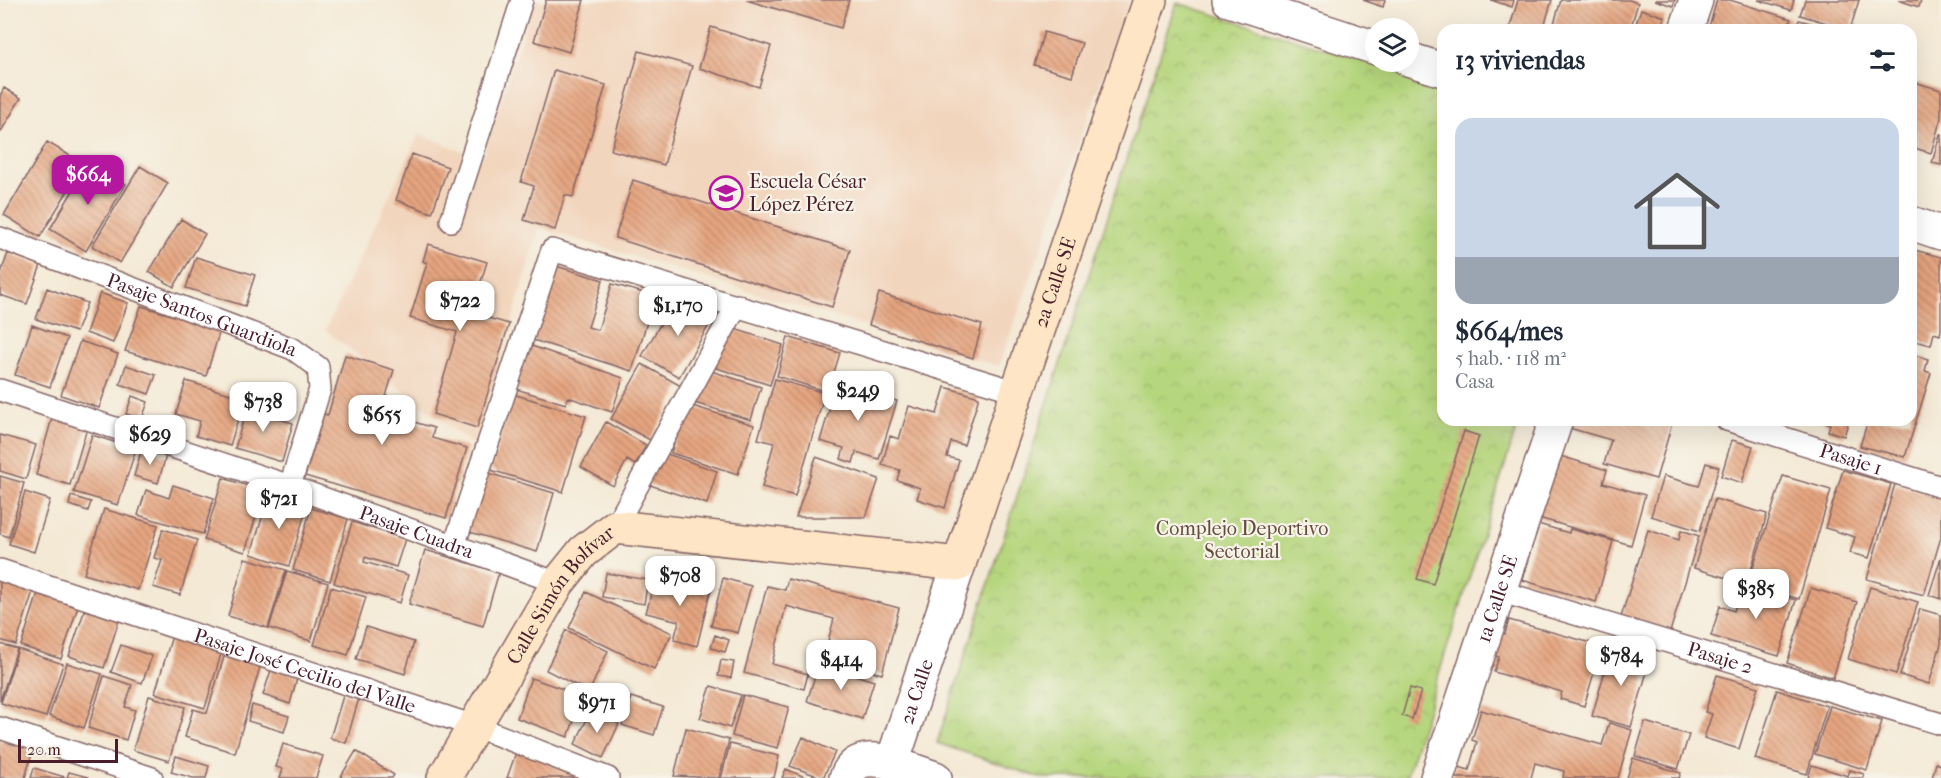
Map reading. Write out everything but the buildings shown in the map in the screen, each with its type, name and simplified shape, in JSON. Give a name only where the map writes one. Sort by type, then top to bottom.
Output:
[{"type":"street","name":"2a Calle SE","points":[[959,564],[1150,0]]},
{"type":"street","points":[[1229,0],[1365,44]]},
{"type":"street","points":[[1688,24],[1696,0]]},
{"type":"street","points":[[1419,62],[1437,68]]},
{"type":"street","points":[[1917,225],[1941,233]]},
{"type":"street","name":"1a Calle SE","points":[[1437,778],[1554,426]]},
{"type":"street","name":"Calle Simón Bolívar","points":[[444,778],[477,727],[558,583],[583,552],[615,527],[959,564]]},
{"type":"street","name":"2a Calle","points":[[892,764],[959,564]]},
{"type":"street","points":[[846,778],[849,770],[860,761],[873,758],[935,778]]},
{"type":"lane","points":[[452,221],[522,0]]},
{"type":"lane","name":"Pasaje Santos Guardiola","points":[[0,238],[292,349],[318,367],[320,389],[290,486]]},
{"type":"lane","points":[[454,546],[552,250],[1016,391]]},
{"type":"lane","points":[[615,527],[736,305]]},
{"type":"lane","name":"Pasaje Cuadra","points":[[0,390],[290,486],[558,583]]},
{"type":"lane","name":"Pasaje 1","points":[[1746,426],[1941,487]]},
{"type":"lane","name":"Pasaje José Cecilio del Valle","points":[[0,570],[477,727],[608,778]]},
{"type":"lane","name":"Pasaje 2","points":[[1499,591],[1941,724]]},
{"type":"lane","points":[[0,728],[152,778]]},
{"type":"shaded area","name":"Escuela César López Pérez","points":[[534,0],[1130,0],[999,366],[539,228],[476,447],[325,330],[419,134],[482,159]]},
{"type":"green space","name":"Complejo Deportivo Sectorial","points":[[1177,3],[1365,61],[1365,72],[1401,72],[1437,83],[1437,426],[1517,426],[1406,778],[1041,778],[937,743]]},
{"type":"place","name":"Escuela César López Pérez","points":[[726,193]]}]
